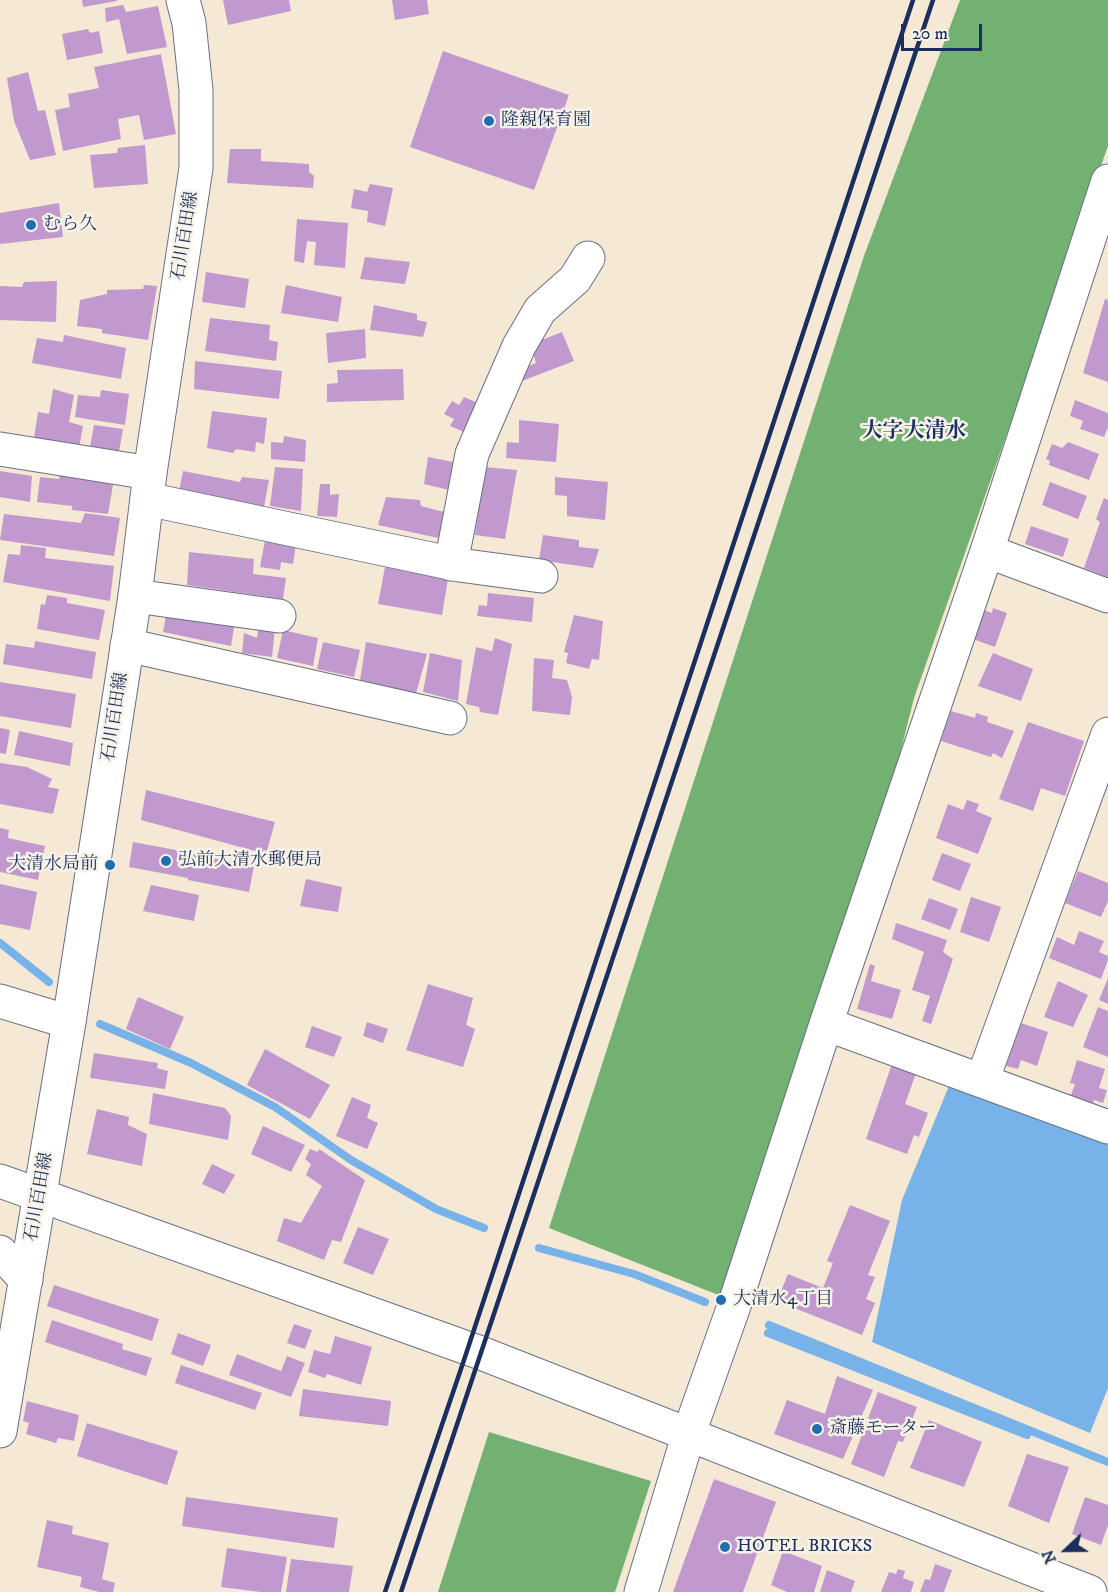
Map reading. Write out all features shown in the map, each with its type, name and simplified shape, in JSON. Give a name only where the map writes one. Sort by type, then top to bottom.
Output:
[{"type":"street","name":"石川百田線","points":[[0,1431],[69,1022],[135,596],[196,168],[196,90],[189,23],[183,0]]},
{"type":"street","points":[[641,1592],[689,1433],[735,1303],[826,1024],[987,551],[1108,181]]},
{"type":"street","points":[[451,564],[472,454],[519,346],[540,310],[575,279],[588,258]]},
{"type":"street","points":[[0,450],[451,564],[541,576]]},
{"type":"street","points":[[987,551],[1108,596]]},
{"type":"street","points":[[135,596],[279,616]]},
{"type":"street","points":[[127,645],[400,719],[450,718]]},
{"type":"street","points":[[982,1081],[1108,734]]},
{"type":"street","points":[[0,1001],[69,1022]]},
{"type":"street","points":[[826,1024],[1108,1127]]},
{"type":"street","points":[[0,1181],[481,1353],[1090,1592]]},
{"type":"street","points":[[0,1252],[26,1280]]},
{"type":"green space","points":[[960,0],[1108,0],[1108,146],[914,698],[887,806],[721,1296],[549,1228],[864,256]]},
{"type":"green space","points":[[489,1432],[651,1481],[615,1592],[438,1592]]},
{"type":"water","points":[[949,1086],[1108,1138],[1108,1388],[1090,1433],[872,1342],[902,1200]]},
{"type":"building","points":[[82,0],[117,0],[117,1],[83,7]]},
{"type":"building","points":[[223,0],[289,0],[291,11],[228,25]]},
{"type":"building","points":[[392,0],[427,0],[429,14],[395,20]]},
{"type":"building","points":[[123,5],[126,12],[158,6],[167,47],[127,54],[119,19],[106,22],[105,8]]},
{"type":"building","points":[[88,29],[90,33],[99,31],[103,53],[67,60],[62,34]]},
{"type":"building","name":"隆親保育園","points":[[443,51],[569,95],[534,190],[410,147]]},
{"type":"building","points":[[161,54],[176,134],[144,140],[139,115],[118,119],[121,139],[63,151],[55,110],[70,107],[68,94],[99,88],[94,67]]},
{"type":"building","points":[[28,72],[38,111],[45,110],[56,155],[30,160],[14,121],[7,78]]},
{"type":"building","points":[[145,145],[148,184],[94,188],[90,155],[117,153],[118,148]]},
{"type":"building","points":[[230,149],[261,149],[261,161],[309,164],[309,172],[314,176],[313,188],[227,183]]},
{"type":"building","points":[[370,184],[393,188],[385,226],[367,222],[368,211],[351,208],[354,189],[367,192]]},
{"type":"building","name":"むら久","points":[[59,203],[63,237],[0,244],[0,213]]},
{"type":"building","points":[[297,219],[348,223],[345,268],[314,265],[316,242],[307,241],[304,263],[294,261]]},
{"type":"building","points":[[365,257],[410,262],[405,284],[360,279]]},
{"type":"building","points":[[206,272],[249,279],[245,308],[202,302]]},
{"type":"building","points":[[57,281],[56,322],[0,320],[0,286],[22,287],[24,282]]},
{"type":"building","points":[[144,285],[157,286],[148,340],[102,333],[102,329],[77,326],[80,300],[107,294],[107,290],[143,289]]},
{"type":"building","points":[[286,285],[342,297],[338,322],[281,313]]},
{"type":"building","points":[[1105,299],[1108,300],[1108,382],[1083,373]]},
{"type":"building","points":[[374,305],[417,314],[417,320],[427,322],[423,337],[370,330]]},
{"type":"building","points":[[210,318],[270,325],[269,340],[278,342],[276,361],[205,351]]},
{"type":"building","points":[[365,329],[366,358],[328,363],[326,333]]},
{"type":"building","points":[[539,330],[544,339],[562,332],[574,361],[522,381],[518,370],[536,363],[528,337]]},
{"type":"building","points":[[64,335],[126,348],[121,379],[32,363],[37,338],[63,342]]},
{"type":"building","points":[[195,361],[282,371],[279,399],[194,389]]},
{"type":"building","points":[[403,369],[404,400],[327,402],[327,384],[338,383],[337,370]]},
{"type":"building","points":[[53,389],[74,395],[69,422],[83,426],[78,454],[33,445],[38,412],[49,414]]},
{"type":"building","points":[[101,390],[129,394],[125,425],[75,417],[78,395],[100,397]]},
{"type":"building","points":[[464,397],[485,406],[471,435],[450,426],[454,419],[444,414],[452,401],[459,405]]},
{"type":"building","points":[[1075,400],[1108,413],[1108,427],[1104,437],[1080,429],[1083,421],[1070,416]]},
{"type":"building","points":[[212,411],[267,418],[264,444],[256,442],[255,452],[236,449],[233,453],[207,448]]},
{"type":"building","points":[[519,420],[559,424],[556,462],[506,458],[507,442],[519,443]]},
{"type":"building","points":[[94,425],[123,429],[117,463],[88,458]]},
{"type":"building","points":[[284,436],[306,440],[305,462],[271,459],[271,442],[283,443]]},
{"type":"building","points":[[1068,442],[1099,454],[1089,480],[1049,465],[1050,461],[1046,459],[1052,444],[1062,448]]},
{"type":"building","points":[[428,457],[458,463],[453,491],[424,484]]},
{"type":"building","points":[[275,467],[303,469],[301,511],[270,506]]},
{"type":"building","points":[[484,467],[517,470],[505,539],[475,535]]},
{"type":"building","points":[[0,471],[32,476],[30,502],[0,497]]},
{"type":"building","points":[[60,471],[114,479],[108,514],[72,510],[72,506],[37,502],[40,477],[59,479]]},
{"type":"building","points":[[183,471],[240,482],[242,477],[269,480],[263,512],[178,497]]},
{"type":"building","points":[[555,477],[608,482],[605,520],[567,516],[567,496],[555,495]]},
{"type":"building","points":[[1050,482],[1087,496],[1078,519],[1042,505]]},
{"type":"building","points":[[320,484],[330,484],[330,495],[339,494],[337,517],[317,516]]},
{"type":"building","points":[[386,497],[420,500],[421,506],[448,513],[443,539],[378,525]]},
{"type":"building","points":[[1104,498],[1108,500],[1108,577],[1084,568],[1100,522],[1096,519]]},
{"type":"building","points":[[85,513],[120,518],[114,556],[0,540],[4,514],[81,523]]},
{"type":"building","points":[[1031,526],[1069,539],[1063,557],[1025,544]]},
{"type":"building","points":[[266,535],[297,537],[293,564],[281,562],[280,570],[260,567]]},
{"type":"building","points":[[543,535],[579,540],[579,547],[599,549],[593,568],[539,560]]},
{"type":"building","points":[[21,545],[46,548],[45,558],[114,566],[110,601],[3,582],[8,554],[20,555]]},
{"type":"building","points":[[189,552],[254,559],[253,574],[286,578],[283,599],[187,585]]},
{"type":"building","points":[[385,567],[448,579],[442,615],[378,604]]},
{"type":"building","points":[[488,593],[534,598],[532,622],[477,616],[479,605],[487,606]]},
{"type":"building","points":[[47,595],[67,598],[67,603],[105,610],[99,640],[37,629],[41,604],[45,605]]},
{"type":"building","points":[[993,608],[1007,613],[995,647],[970,638],[981,609],[992,613]]},
{"type":"building","points":[[167,610],[235,621],[231,646],[163,632]]},
{"type":"building","points":[[574,615],[603,621],[599,660],[592,659],[589,669],[566,663],[568,653],[564,652]]},
{"type":"building","points":[[259,625],[275,628],[272,657],[242,653],[244,633],[257,638]]},
{"type":"building","points":[[283,630],[318,638],[313,666],[277,658]]},
{"type":"building","points":[[495,638],[512,644],[498,715],[480,712],[479,707],[466,704],[476,647],[492,651]]},
{"type":"building","points":[[35,641],[96,652],[92,679],[3,664],[6,644],[34,648]]},
{"type":"building","points":[[323,642],[360,650],[354,677],[317,669]]},
{"type":"building","points":[[366,642],[427,654],[415,697],[360,680]]},
{"type":"building","points":[[430,653],[462,660],[458,701],[423,692]]},
{"type":"building","points":[[993,653],[1033,669],[1021,701],[978,686]]},
{"type":"building","points":[[534,658],[554,660],[552,678],[567,680],[572,697],[570,715],[532,711]]},
{"type":"building","points":[[0,682],[76,694],[71,728],[0,716]]},
{"type":"building","points":[[951,711],[975,718],[976,713],[988,717],[987,722],[1014,731],[1002,758],[993,753],[991,757],[941,741]]},
{"type":"building","points":[[1028,722],[1084,741],[1065,796],[1041,788],[1033,811],[999,799]]},
{"type":"building","points":[[0,728],[10,730],[6,754],[0,753]]},
{"type":"building","points":[[19,731],[73,743],[70,766],[14,755]]},
{"type":"building","points":[[0,763],[27,767],[52,779],[48,787],[59,789],[53,814],[0,804]]},
{"type":"building","points":[[146,790],[275,822],[266,854],[141,820]]},
{"type":"building","points":[[967,800],[979,804],[976,811],[992,818],[978,854],[936,838],[948,804],[963,810]]},
{"type":"building","points":[[0,828],[9,830],[8,838],[45,846],[38,880],[0,872]]},
{"type":"building","points":[[133,842],[192,853],[190,863],[192,854],[254,866],[249,892],[129,867]]},
{"type":"building","points":[[942,853],[971,864],[960,891],[932,880]]},
{"type":"building","points":[[1078,871],[1108,883],[1108,901],[1101,917],[1065,903]]},
{"type":"building","points":[[306,879],[342,887],[338,912],[300,906]]},
{"type":"building","points":[[0,884],[37,892],[30,930],[0,924]]},
{"type":"building","points":[[151,885],[199,895],[194,921],[143,911]]},
{"type":"building","points":[[971,897],[1001,907],[989,942],[960,932]]},
{"type":"building","points":[[929,898],[958,909],[950,930],[921,919]]},
{"type":"building","points":[[896,923],[947,940],[943,952],[953,959],[931,1024],[922,1021],[930,996],[912,990],[924,952],[892,939]]},
{"type":"building","points":[[1079,931],[1104,941],[1099,952],[1108,956],[1108,960],[1101,979],[1049,958],[1057,937],[1074,945]]},
{"type":"building","points":[[870,964],[875,966],[871,981],[901,990],[892,1019],[857,1009]]},
{"type":"building","points":[[1108,978],[1108,1004],[1099,1000]]},
{"type":"building","points":[[1058,981],[1088,995],[1073,1027],[1044,1017]]},
{"type":"building","points":[[428,984],[473,998],[466,1025],[475,1029],[463,1067],[406,1050]]},
{"type":"building","points":[[138,997],[184,1017],[170,1049],[126,1029]]},
{"type":"building","points":[[1098,1007],[1108,1011],[1108,1057],[1083,1047]]},
{"type":"building","points":[[367,1022],[388,1029],[383,1043],[363,1036]]},
{"type":"building","points":[[1021,1023],[1048,1032],[1037,1066],[1021,1060],[1018,1069],[1006,1066]]},
{"type":"building","points":[[312,1026],[342,1037],[334,1057],[305,1047]]},
{"type":"building","points":[[265,1049],[330,1085],[310,1119],[247,1085]]},
{"type":"building","points":[[94,1053],[158,1063],[157,1068],[168,1071],[165,1089],[90,1078]]},
{"type":"building","points":[[1077,1060],[1105,1069],[1099,1088],[1107,1090],[1103,1103],[1094,1100],[1092,1105],[1070,1098],[1075,1084],[1070,1083]]},
{"type":"building","points":[[892,1064],[916,1073],[905,1104],[928,1113],[919,1137],[914,1135],[907,1154],[866,1139]]},
{"type":"building","points":[[153,1093],[225,1108],[231,1116],[228,1140],[149,1124]]},
{"type":"building","points":[[352,1097],[371,1105],[367,1118],[378,1123],[367,1149],[336,1136]]},
{"type":"building","points":[[97,1109],[129,1117],[128,1125],[147,1134],[142,1166],[87,1154]]},
{"type":"building","points":[[263,1126],[305,1145],[291,1172],[251,1154]]},
{"type":"building","points":[[310,1149],[318,1152],[319,1149],[365,1180],[341,1242],[332,1240],[324,1260],[277,1241],[284,1218],[301,1223],[322,1186],[306,1175],[311,1164],[305,1159]]},
{"type":"building","points":[[212,1164],[235,1175],[224,1194],[202,1184]]},
{"type":"building","points":[[850,1205],[890,1221],[868,1275],[875,1277],[866,1299],[875,1303],[862,1335],[777,1301],[788,1274],[823,1288],[833,1263],[827,1261]]},
{"type":"building","points":[[358,1227],[389,1239],[373,1275],[343,1263]]},
{"type":"building","points":[[54,1285],[159,1319],[152,1341],[47,1306]]},
{"type":"building","points":[[52,1320],[123,1344],[122,1349],[152,1358],[146,1376],[45,1342]]},
{"type":"building","points":[[294,1324],[312,1330],[305,1349],[287,1343]]},
{"type":"building","points":[[178,1333],[211,1345],[203,1366],[171,1354]]},
{"type":"building","points":[[335,1336],[372,1347],[361,1385],[327,1374],[325,1378],[308,1372],[314,1350],[330,1354]]},
{"type":"building","points":[[237,1354],[281,1371],[287,1356],[305,1363],[291,1397],[229,1375]]},
{"type":"building","points":[[181,1365],[262,1393],[255,1410],[175,1383]]},
{"type":"building","name":"斎藤モーター","points":[[837,1376],[873,1390],[843,1459],[774,1434],[787,1400],[825,1414]]},
{"type":"building","points":[[303,1389],[391,1401],[388,1426],[299,1416]]},
{"type":"building","points":[[878,1392],[917,1407],[903,1442],[898,1441],[884,1477],[851,1464]]},
{"type":"building","points":[[27,1401],[79,1415],[74,1441],[58,1438],[56,1443],[26,1434],[29,1423],[23,1421]]},
{"type":"building","points":[[929,1420],[982,1442],[964,1487],[910,1468]]},
{"type":"building","points":[[87,1423],[178,1451],[167,1485],[77,1456]]},
{"type":"building","points":[[1027,1454],[1069,1467],[1049,1523],[1008,1506]]},
{"type":"building","name":"HOTEL BRICKS","points":[[714,1479],[776,1502],[743,1592],[673,1592]]},
{"type":"building","points":[[186,1497],[338,1518],[334,1548],[182,1526]]},
{"type":"building","points":[[1085,1497],[1108,1505],[1108,1525],[1101,1545],[1072,1534]]},
{"type":"building","points":[[47,1520],[73,1526],[72,1534],[109,1543],[102,1579],[115,1583],[113,1592],[99,1592],[80,1587],[82,1577],[37,1567]]},
{"type":"building","points":[[227,1548],[287,1557],[281,1592],[221,1587]]},
{"type":"building","points":[[783,1551],[822,1566],[814,1592],[787,1592],[771,1585]]},
{"type":"building","points":[[291,1559],[353,1566],[349,1592],[286,1592]]},
{"type":"building","points":[[935,1564],[952,1570],[944,1592],[920,1592],[925,1579],[930,1580]]},
{"type":"building","points":[[898,1569],[905,1571],[903,1578],[914,1582],[911,1592],[881,1592],[889,1572],[896,1574]]},
{"type":"building","points":[[827,1570],[855,1581],[851,1592],[820,1592]]},
{"type":"waterway","points":[[0,943],[49,982]]},
{"type":"waterway","points":[[100,1024],[191,1063],[275,1107],[351,1160],[436,1209],[484,1228]]},
{"type":"waterway","points":[[539,1248],[634,1274],[705,1302]]},
{"type":"waterway","points":[[769,1325],[1108,1462]]},
{"type":"waterway","points":[[768,1333],[1027,1435]]},
{"type":"railway","points":[[385,1592],[463,1363],[913,0]]},
{"type":"railway","points":[[401,1592],[933,0]]},
{"type":"place","name":"隆親保育園","points":[[489,121]]},
{"type":"place","name":"むら久","points":[[31,225]]},
{"type":"place","name":"弘前大清水郵便局","points":[[166,861]]},
{"type":"place","name":"大清水局前","points":[[110,865]]},
{"type":"place","name":"大清水4丁目","points":[[721,1300]]},
{"type":"place","name":"斎藤モーター","points":[[817,1429]]},
{"type":"place","name":"HOTEL BRICKS","points":[[725,1547]]},
{"type":"district","name":"大字大清水","points":[[914,433]]}]
